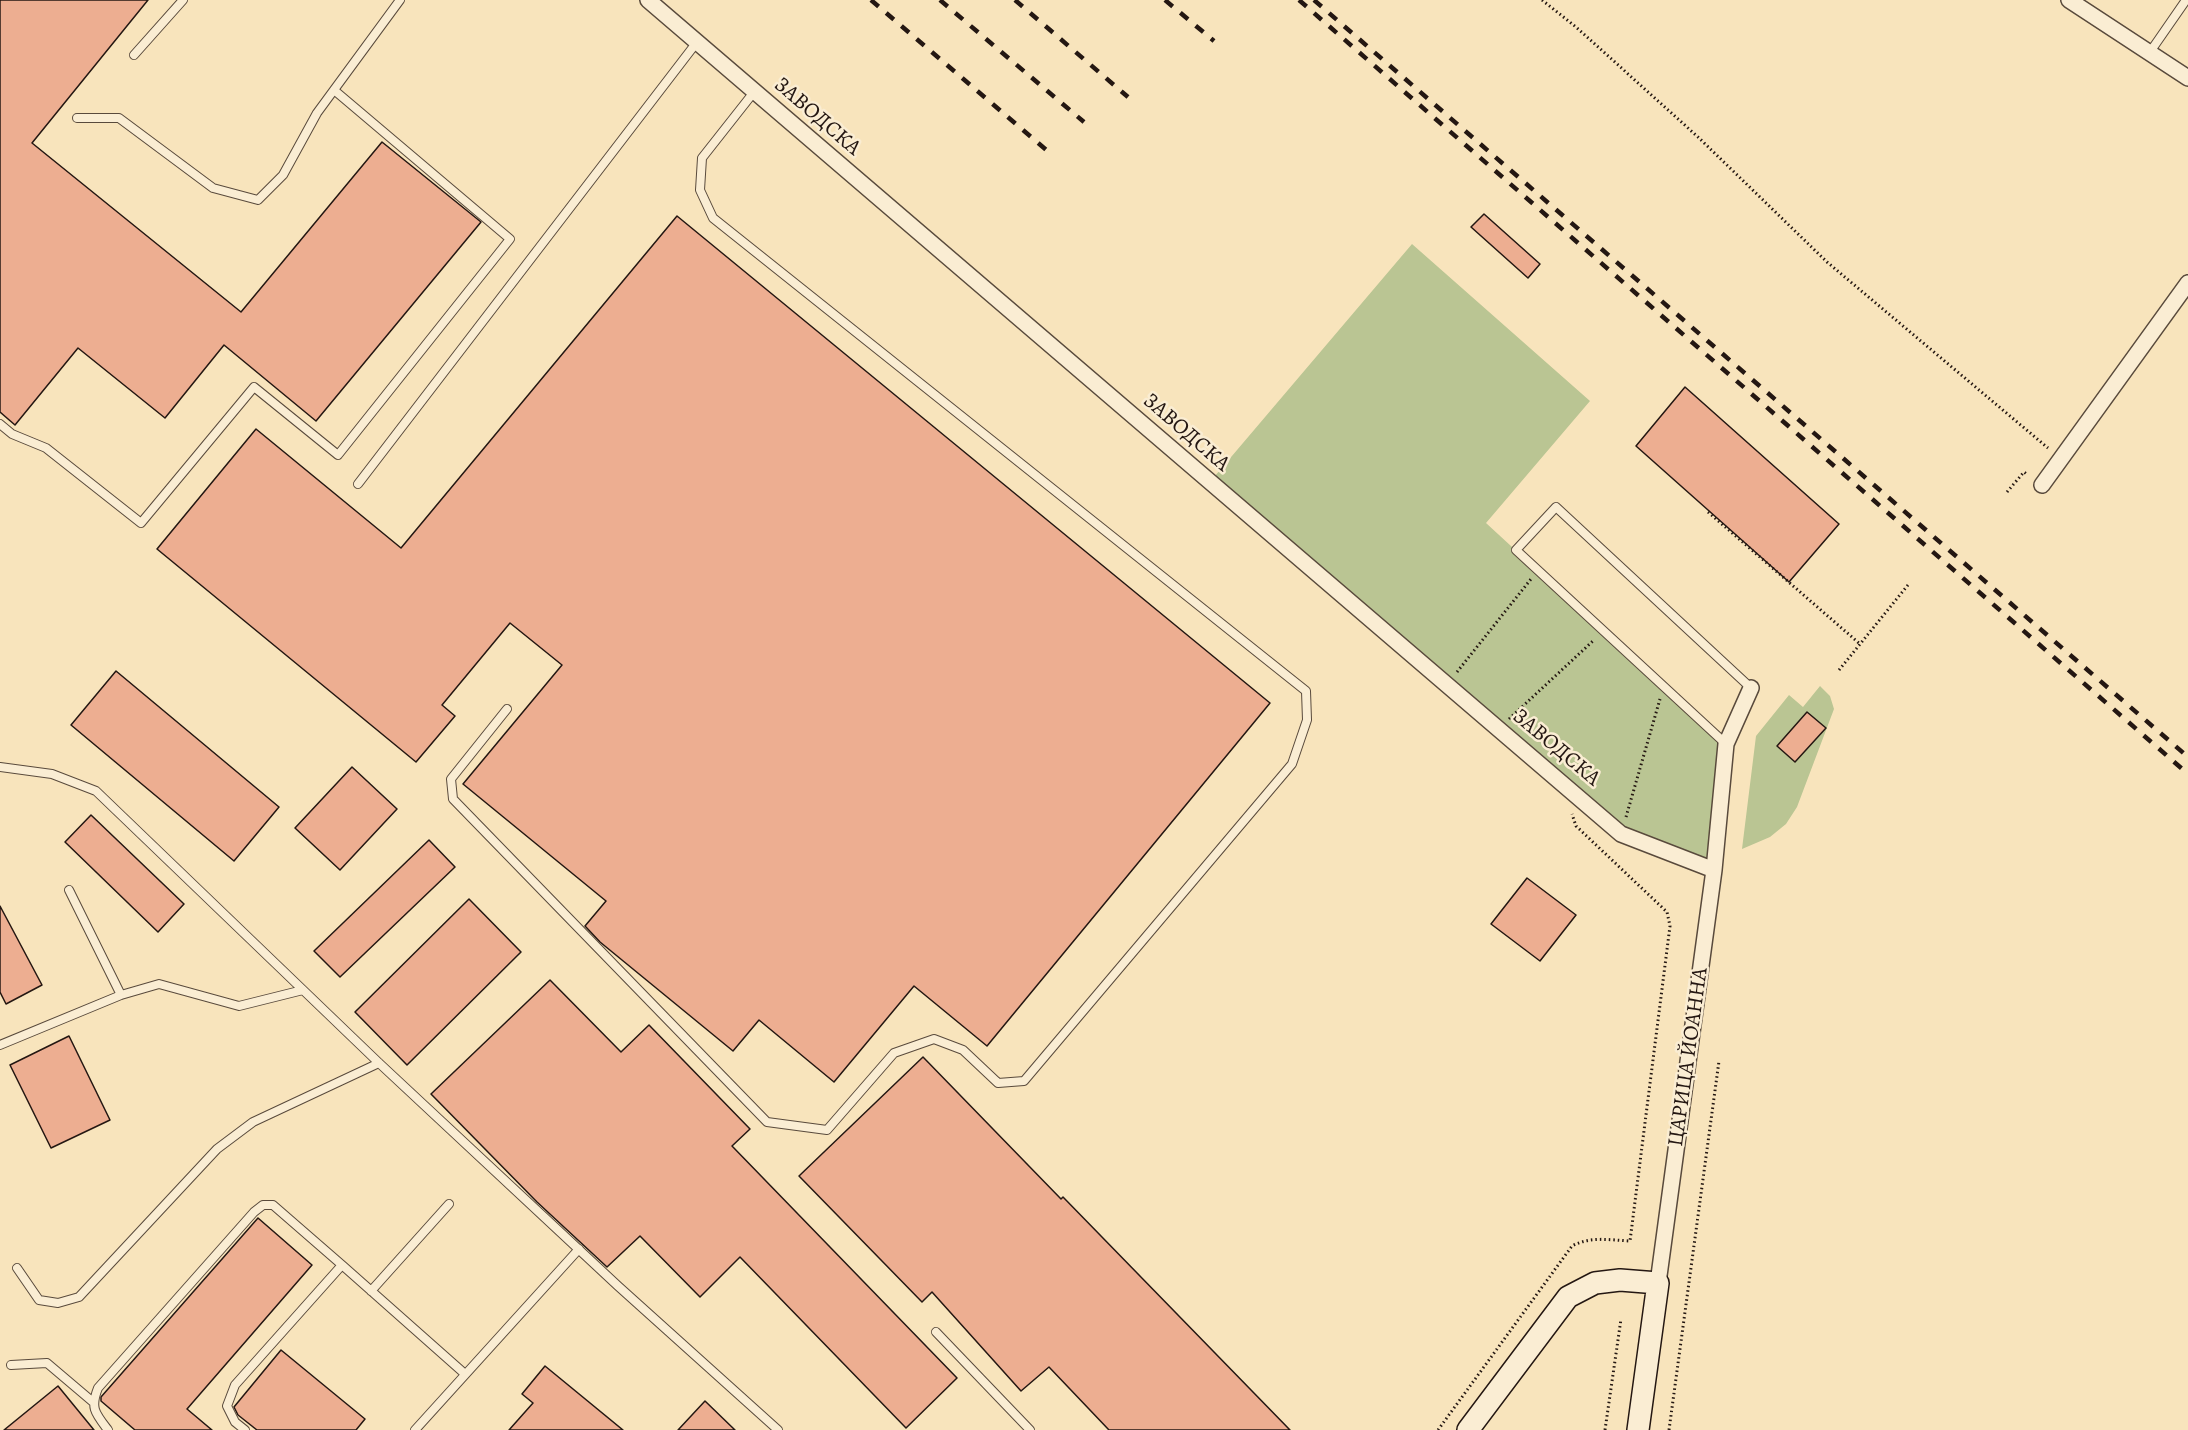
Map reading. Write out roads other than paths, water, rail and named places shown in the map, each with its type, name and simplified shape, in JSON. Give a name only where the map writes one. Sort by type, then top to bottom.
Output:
[{"type":"street","name":"ЗАВОДСКА","points":[[648,0],[1621,834],[1714,870]]},
{"type":"street","points":[[2069,0],[2188,78]]},
{"type":"street","points":[[2042,484],[2188,283]]},
{"type":"street","name":"ЦАРИЦА ЙОАННА","points":[[1638,1430],[1714,870],[1726,744],[1751,688]]},
{"type":"street","points":[[1468,1430],[1568,1297],[1595,1283],[1620,1280],[1658,1283]]},
{"type":"lane","points":[[134,55],[183,0]]},
{"type":"lane","points":[[76,118],[119,118],[213,188],[258,200],[283,175],[317,113],[400,0]]},
{"type":"lane","points":[[2151,52],[2186,0]]},
{"type":"lane","points":[[357,484],[696,42]]},
{"type":"lane","points":[[0,424],[12,434],[46,448],[141,523],[254,387],[338,455],[510,239],[334,90]]},
{"type":"lane","points":[[507,709],[451,779],[453,798],[767,1122],[827,1130],[894,1053],[934,1039],[963,1050],[998,1083],[1024,1081],[1292,764],[1307,720],[1306,691],[712,218],[700,190],[702,158],[754,92]]},
{"type":"lane","points":[[1726,744],[1516,550],[1556,507],[1751,688]]},
{"type":"lane","points":[[0,767],[52,774],[96,791],[379,1063],[778,1430]]},
{"type":"lane","points":[[69,890],[121,994]]},
{"type":"lane","points":[[0,1045],[121,994],[159,984],[239,1006],[303,990]]},
{"type":"lane","points":[[17,1269],[39,1300],[58,1303],[79,1297],[217,1149],[253,1122],[379,1063]]},
{"type":"lane","points":[[371,1291],[449,1204]]},
{"type":"lane","points":[[108,1430],[96,1415],[93,1402],[98,1388],[254,1212],[263,1205],[273,1205],[465,1374]]},
{"type":"lane","points":[[415,1430],[579,1249]]},
{"type":"lane","points":[[245,1430],[236,1422],[227,1406],[235,1385],[342,1265]]},
{"type":"lane","points":[[936,1332],[1030,1430]]},
{"type":"lane","points":[[11,1365],[47,1363],[93,1402]]},
{"type":"railway","points":[[871,0],[1051,154]]},
{"type":"railway","points":[[940,0],[1084,122]]},
{"type":"railway","points":[[1015,0],[1128,97]]},
{"type":"railway","points":[[1165,0],[1214,41]]},
{"type":"railway","points":[[1299,0],[2188,774]]},
{"type":"railway","points":[[1314,0],[2188,757]]}]
